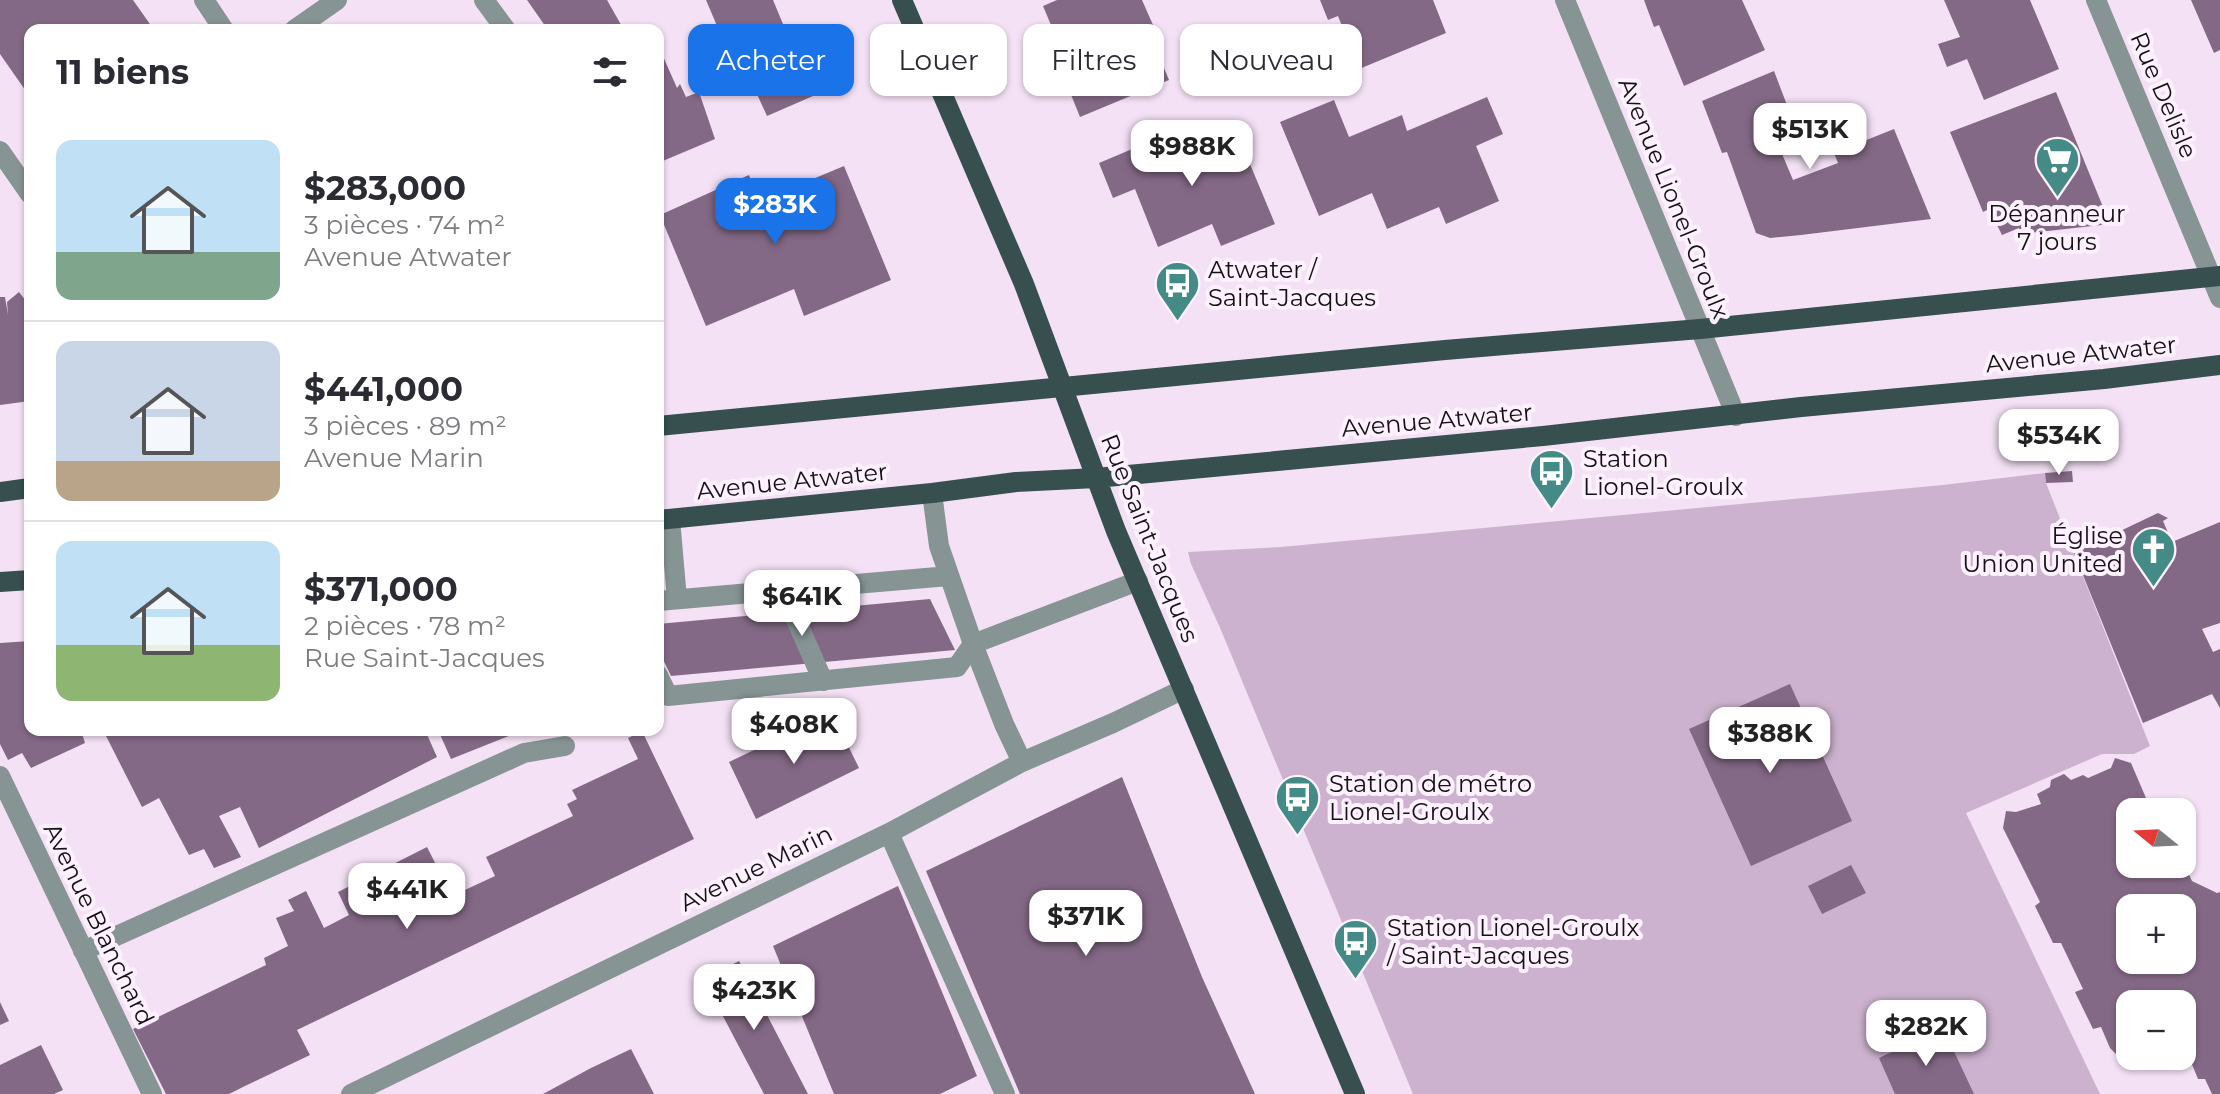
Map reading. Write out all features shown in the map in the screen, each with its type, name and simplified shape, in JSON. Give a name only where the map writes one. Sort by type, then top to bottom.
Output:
[{"type":"main road","name":"Rue Saint-Jacques","points":[[902,0],[1024,284],[1138,581],[1355,1094]]},
{"type":"main road","points":[[664,425],[1476,347],[1700,329],[2216,277]]},
{"type":"main road","name":"Avenue Atwater","points":[[664,520],[1016,482],[1096,478],[1558,435],[2220,365]]},
{"type":"main road","points":[[0,492],[24,489]]},
{"type":"main road","points":[[0,582],[24,580]]},
{"type":"street","points":[[204,0],[220,24]]},
{"type":"street","points":[[303,24],[337,0]]},
{"type":"street","points":[[484,0],[502,24]]},
{"type":"street","name":"Avenue Lionel-Groulx","points":[[1565,0],[1736,416]]},
{"type":"street","name":"Rue Delisle","points":[[2096,0],[2216,277],[2220,298]]},
{"type":"street","points":[[0,151],[24,185]]},
{"type":"street","points":[[932,493],[939,546],[949,576],[1004,724],[1022,762]]},
{"type":"street","points":[[664,520],[668,600],[949,576]]},
{"type":"street","points":[[664,688],[668,696],[957,667],[973,644],[1138,581]]},
{"type":"street","points":[[783,590],[823,681]]},
{"type":"street","name":"Avenue Marin","points":[[351,1094],[889,833],[1022,762],[1184,689]]},
{"type":"street","points":[[83,951],[524,753],[565,746]]},
{"type":"street","name":"Avenue Blanchard","points":[[0,776],[152,1094]]},
{"type":"street","points":[[889,833],[1003,1089],[982,1094]]},
{"type":"shaded area","points":[[2045,473],[2046,483],[2150,746],[2134,754],[2102,754],[1966,813],[2100,1094],[1413,1094],[1188,552],[1281,547]]},
{"type":"building","points":[[0,0],[133,0],[150,24],[24,24],[24,88],[0,54]]},
{"type":"building","points":[[527,0],[607,0],[621,24],[544,24]]},
{"type":"building","points":[[706,0],[773,0],[783,24],[716,24]]},
{"type":"building","points":[[1057,0],[1142,0],[1153,24],[1051,24],[1043,6]]},
{"type":"building","points":[[1320,0],[1433,0],[1446,33],[1362,68],[1362,24],[1341,24],[1338,16],[1328,20]]},
{"type":"building","points":[[1644,0],[1742,0],[1765,50],[1684,86],[1659,25],[1654,27]]},
{"type":"building","points":[[1944,0],[2030,0],[2059,69],[1984,100],[1967,59],[1947,67],[1938,44],[1960,37]]},
{"type":"building","points":[[2191,0],[2220,0],[2220,50],[2214,53]]},
{"type":"building","points":[[664,59],[677,88],[680,84],[686,97],[700,96],[715,139],[664,160]]},
{"type":"building","points":[[1774,71],[1795,126],[1757,139],[1764,154],[1780,149],[1793,180],[1838,163],[1834,153],[1894,129],[1931,219],[1770,238],[1756,233],[1727,152],[1722,153],[1702,101]]},
{"type":"building","points":[[2056,92],[2110,224],[2022,234],[2019,228],[2002,235],[1989,209],[1983,212],[1950,132]]},
{"type":"building","points":[[758,96],[813,96],[767,116]]},
{"type":"building","points":[[1072,96],[1131,96],[1080,117]]},
{"type":"building","points":[[1487,97],[1503,134],[1476,146],[1499,201],[1446,224],[1439,207],[1387,229],[1372,193],[1319,216],[1280,122],[1334,100],[1349,137],[1402,115],[1407,131]]},
{"type":"building","points":[[1175,131],[1184,155],[1237,133],[1275,224],[1221,246],[1212,224],[1158,247],[1135,189],[1113,198],[1099,163]]},
{"type":"building","points":[[844,166],[891,280],[804,316],[794,289],[706,326],[664,225],[664,213],[749,175],[758,202]]},
{"type":"building","points":[[19,292],[24,298],[24,402],[0,405],[0,297],[5,297],[8,315],[7,302]]},
{"type":"building","points":[[2072,471],[2073,482],[2046,483],[2045,473]]},
{"type":"building","name":"Église Union United","points":[[2158,513],[2168,518],[2163,521],[2172,542],[2220,522],[2220,623],[2202,629],[2213,652],[2220,649],[2220,708],[2212,694],[2143,723],[2074,553]]},
{"type":"building","points":[[930,599],[955,650],[671,676],[664,661],[664,623]]},
{"type":"building","points":[[24,641],[24,736],[83,736],[85,743],[31,768],[22,753],[8,760],[0,744],[0,643]]},
{"type":"building","points":[[1790,684],[1852,821],[1751,866],[1689,729]]},
{"type":"building","points":[[832,713],[859,768],[756,819],[729,762]]},
{"type":"building","points":[[106,736],[428,736],[437,757],[259,848],[240,807],[219,816],[241,857],[214,868],[204,849],[189,855],[159,798],[142,807]]},
{"type":"building","points":[[441,736],[509,736],[451,759]]},
{"type":"building","points":[[644,736],[694,839],[297,1030],[310,1055],[229,1094],[166,1094],[133,1029],[266,965],[264,958],[288,946],[276,918],[294,911],[288,900],[306,891],[324,928],[349,915],[338,892],[427,847],[452,896],[495,876],[486,857],[573,816],[567,804],[577,799],[572,790],[638,759],[628,738]]},
{"type":"building","points":[[2115,758],[2131,763],[2146,798],[2116,798],[2116,878],[2191,878],[2220,892],[2220,1094],[2212,1094],[2205,1079],[2198,1079],[2194,1070],[2196,990],[2116,990],[2116,1054],[2101,1027],[2093,1029],[2075,992],[2083,989],[2061,943],[2053,943],[2035,906],[2040,902],[2003,828],[2006,811],[2016,812],[2041,804],[2037,794],[2050,787],[2051,780],[2064,774],[2071,780],[2083,775],[2088,778],[2111,768]]},
{"type":"building","points":[[1122,777],[1202,977],[1255,1094],[1020,1094],[926,871]]},
{"type":"building","points":[[1851,865],[1866,893],[1822,914],[1808,886]]},
{"type":"building","points":[[898,886],[977,1076],[940,1094],[834,1094],[773,946]]},
{"type":"building","points":[[739,961],[808,1094],[764,1094],[716,1003],[704,979]]},
{"type":"building","points":[[0,1002],[9,1021],[0,1025]]},
{"type":"building","points":[[1943,1028],[1974,1094],[1895,1094],[1879,1058]]},
{"type":"building","points":[[41,1045],[63,1090],[54,1094],[0,1094],[0,1065]]},
{"type":"building","points":[[631,1049],[654,1094],[543,1094],[591,1068]]},
{"type":"place","name":"Dépanneur 7 jours","points":[[2057,198]]},
{"type":"place","name":"Atwater / Saint-Jacques","points":[[1177,322]]},
{"type":"place","name":"Station Lionel-Groulx","points":[[1552,511]]},
{"type":"place","name":"Église Union United","points":[[2154,588]]},
{"type":"place","name":"Station de métro Lionel-Groulx","points":[[1298,836]]},
{"type":"place","name":"Station Lionel-Groulx / Saint-Jacques","points":[[1356,980]]}]
